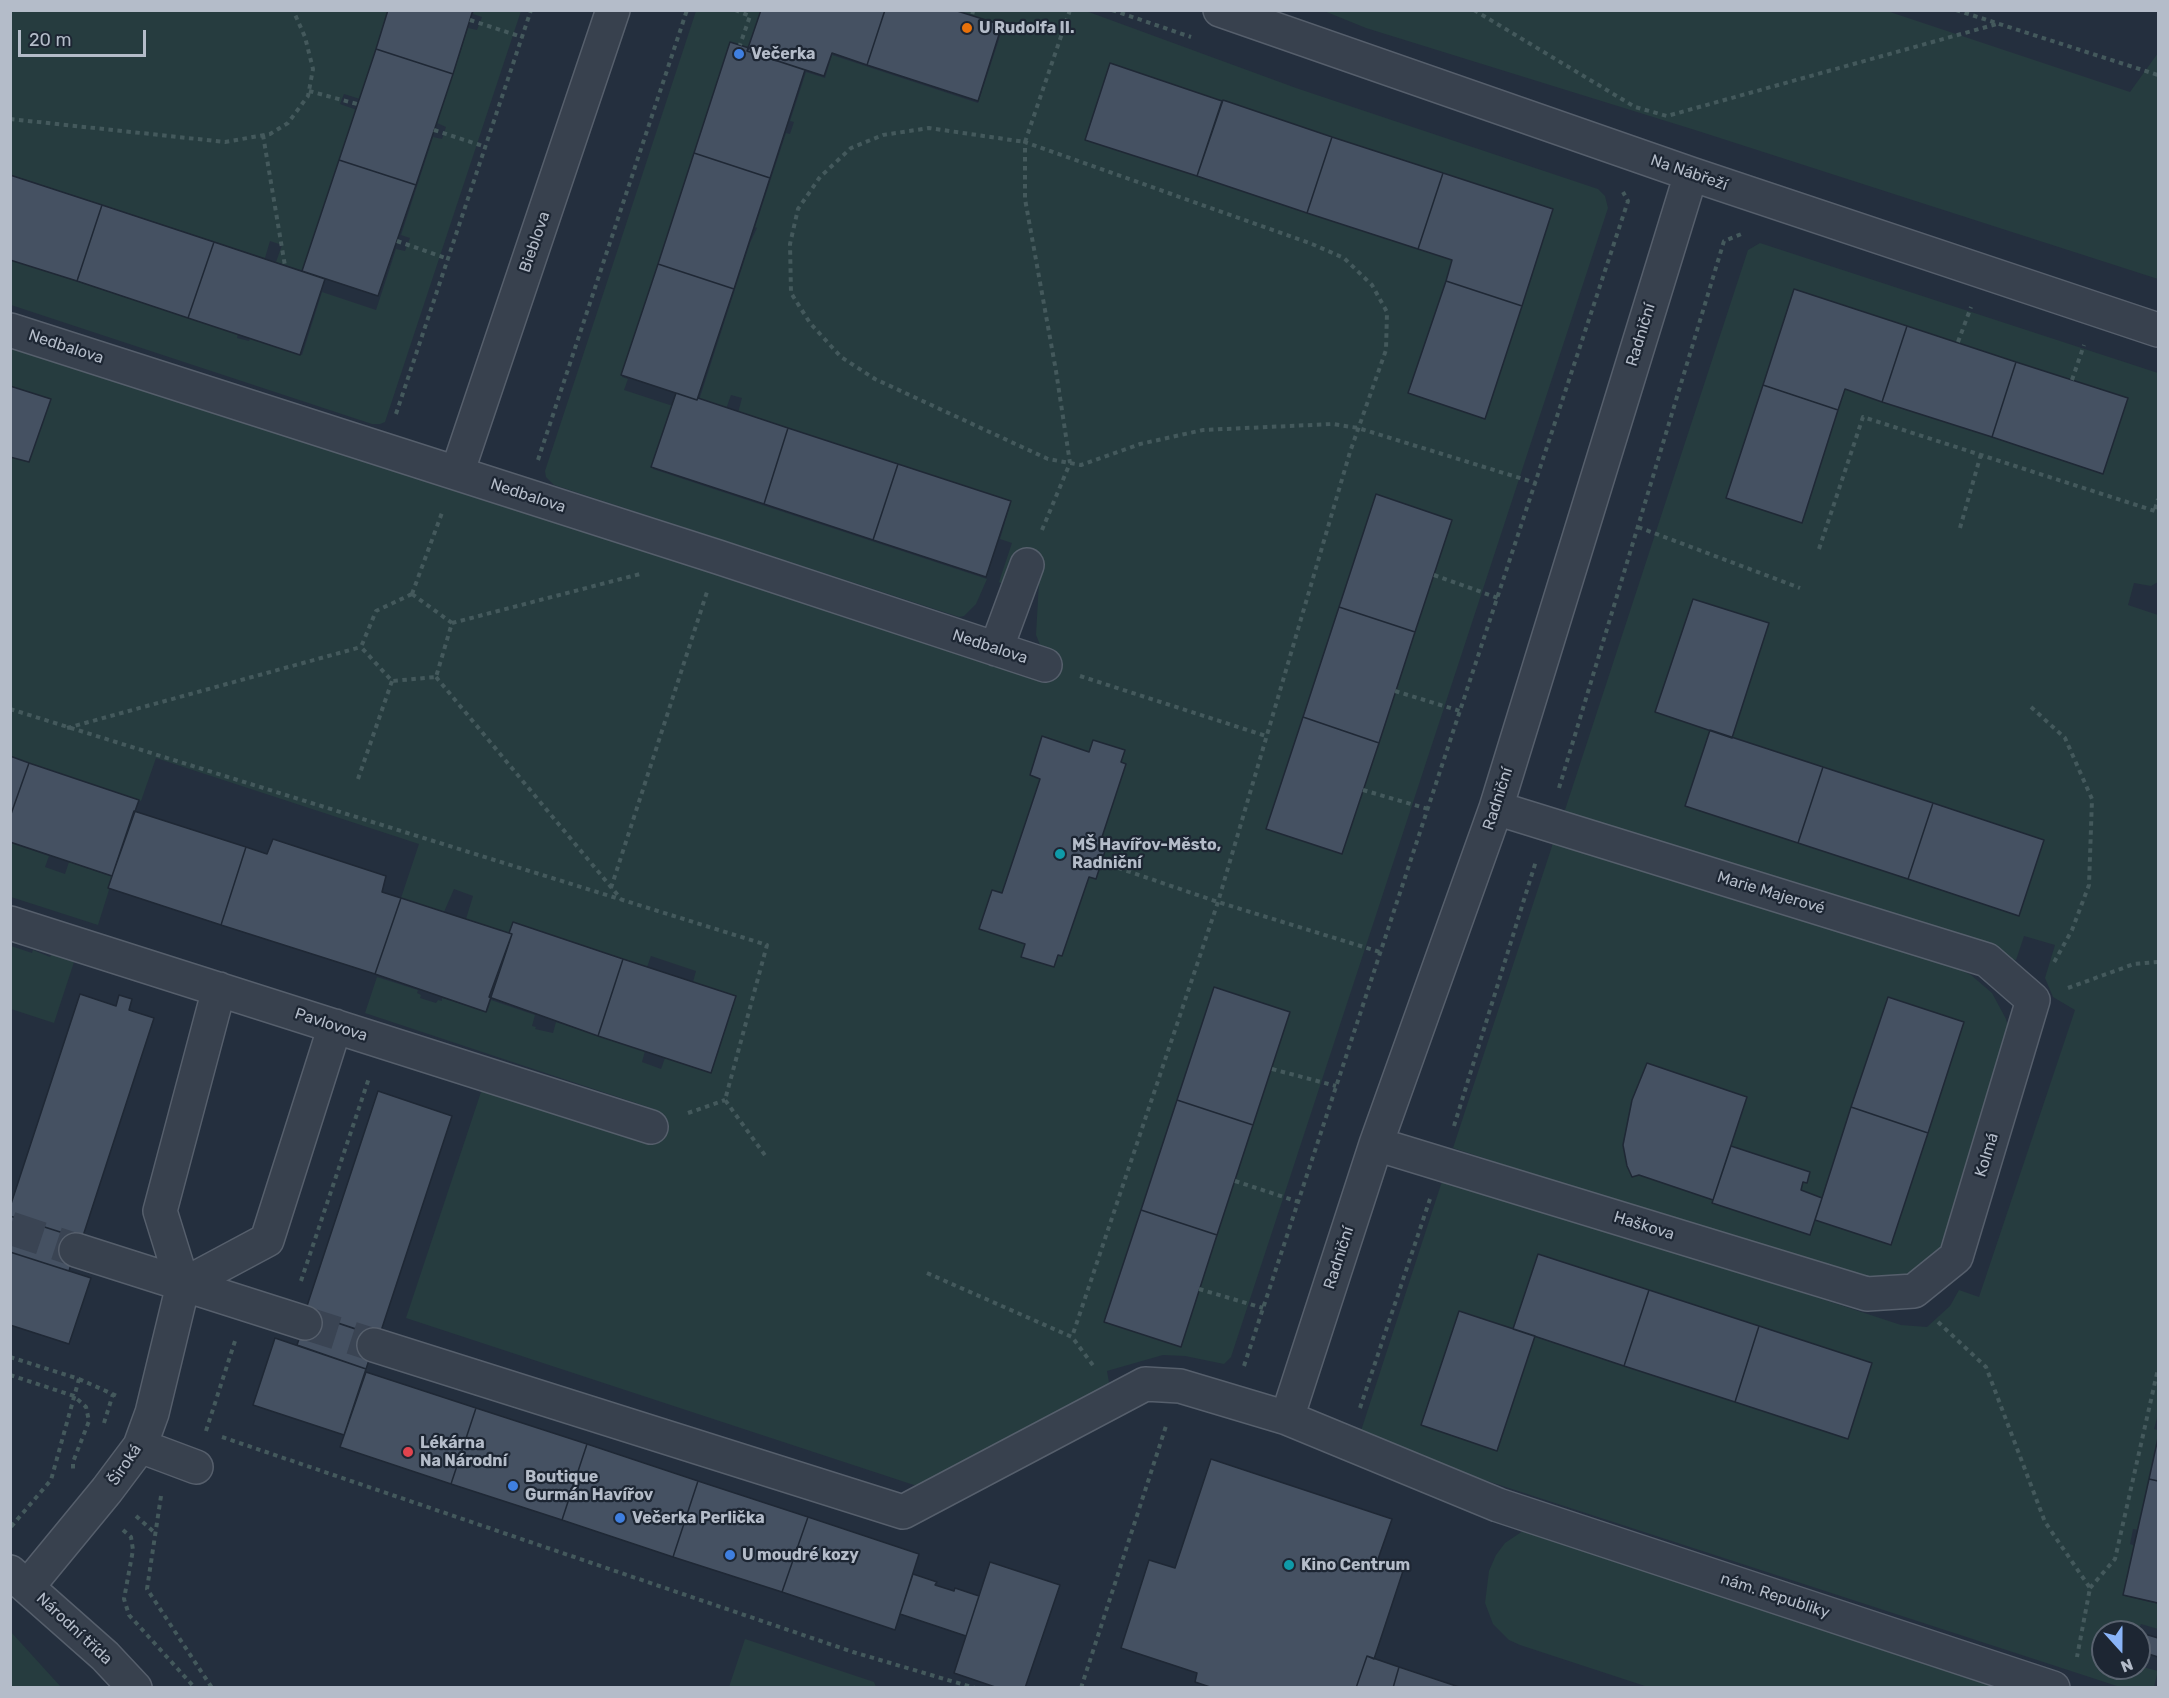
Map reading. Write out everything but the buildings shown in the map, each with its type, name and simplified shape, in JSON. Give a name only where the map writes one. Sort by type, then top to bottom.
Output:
[{"type":"street","name":"Bieblova","points":[[457,473],[613,10]]},
{"type":"street","name":"Na Nábřeží","points":[[1220,10],[1691,174],[2158,330]]},
{"type":"street","name":"Radniční","points":[[1287,1418],[1376,1144],[1496,808],[1691,174]]},
{"type":"street","name":"Nedbalova","points":[[10,330],[718,557],[1045,665]]},
{"type":"street","points":[[996,649],[1027,565]]},
{"type":"street","name":"Marie Majerové","points":[[1496,808],[1987,960],[2033,1000]]},
{"type":"street","name":"Pavlovova","points":[[10,922],[651,1127]]},
{"type":"street","points":[[183,1285],[159,1211],[219,989]]},
{"type":"street","name":"Kolmá","points":[[1914,1291],[1956,1257],[2033,1000]]},
{"type":"street","points":[[183,1285],[267,1240],[334,1026]]},
{"type":"street","name":"Haškova","points":[[1376,1144],[1867,1294],[1914,1291]]},
{"type":"street","points":[[76,1250],[305,1323]]},
{"type":"street","name":"Široká","points":[[19,1579],[107,1491],[140,1446],[152,1413],[183,1285]]},
{"type":"street","name":"nám. Republiky","points":[[374,1345],[903,1512],[1145,1384],[1180,1386],[1287,1418],[1498,1505],[2064,1676]]},
{"type":"street","points":[[140,1446],[196,1467]]},
{"type":"street","name":"Národní třída","points":[[19,1579],[105,1656],[135,1688]]},
{"type":"path","points":[[10,119],[225,142],[270,134],[288,123],[308,96],[309,91],[313,69],[305,37],[293,10]]},
{"type":"path","points":[[384,450],[531,10]]},
{"type":"path","points":[[526,496],[687,10]]},
{"type":"path","points":[[735,10],[750,16],[740,45]]},
{"type":"path","points":[[1027,565],[1070,463],[1025,199],[1025,142],[1070,10]]},
{"type":"path","points":[[1474,10],[1635,107],[1666,116],[1997,24]]},
{"type":"path","points":[[1956,10],[2158,75]]},
{"type":"path","points":[[470,20],[522,37]]},
{"type":"path","points":[[309,91],[357,104]]},
{"type":"path","points":[[927,1273],[1072,1337],[1218,902],[1358,429],[1386,350],[1387,312],[1372,285],[1344,258],[1312,244],[1025,142],[929,128],[883,135],[851,148],[820,177],[798,209],[790,244],[791,292],[810,323],[841,357],[875,379],[1048,459],[1081,465],[1140,444],[1203,430],[1333,424],[1358,429],[1536,483]]},
{"type":"path","points":[[434,130],[486,147]]},
{"type":"path","points":[[263,135],[285,266]]},
{"type":"path","points":[[1232,1401],[1628,201],[1613,177],[1622,150]]},
{"type":"path","points":[[1548,824],[1724,242],[1749,230]]},
{"type":"path","points":[[397,241],[448,259]]},
{"type":"path","points":[[1958,342],[1975,298]]},
{"type":"path","points":[[2072,380],[2087,336]]},
{"type":"path","points":[[1819,549],[1863,417],[2157,511],[2158,499]]},
{"type":"path","points":[[1960,528],[1981,454]]},
{"type":"path","points":[[361,647],[376,610],[412,594],[457,473]]},
{"type":"path","points":[[1638,527],[1800,588]]},
{"type":"path","points":[[611,888],[718,557]]},
{"type":"path","points":[[452,623],[642,573]]},
{"type":"path","points":[[1434,574],[1498,598]]},
{"type":"path","points":[[412,594],[452,623]]},
{"type":"path","points":[[436,677],[452,623]]},
{"type":"path","points":[[361,647],[392,681]]},
{"type":"path","points":[[66,728],[361,647]]},
{"type":"path","points":[[1045,665],[1266,736]]},
{"type":"path","points":[[436,677],[622,900]]},
{"type":"path","points":[[392,681],[436,677]]},
{"type":"path","points":[[358,779],[392,681]]},
{"type":"path","points":[[1395,691],[1460,711]]},
{"type":"path","points":[[2031,707],[2065,738],[2092,799],[2089,885],[2072,930],[2033,1000]]},
{"type":"path","points":[[10,709],[767,945],[725,1100],[767,1158]]},
{"type":"path","points":[[1363,790],[1428,809]]},
{"type":"path","points":[[1101,862],[1218,902],[1380,952]]},
{"type":"path","points":[[2033,1000],[2134,964],[2158,962]]},
{"type":"path","points":[[1272,1069],[1336,1086]]},
{"type":"path","points":[[1235,1181],[1299,1202]]},
{"type":"path","points":[[1200,1289],[1263,1308]]},
{"type":"path","points":[[1914,1291],[1935,1320],[1986,1366],[2045,1522],[2090,1588]]},
{"type":"path","points":[[10,1357],[80,1379],[51,1480],[10,1528]]},
{"type":"path","points":[[2064,1676],[2090,1588],[2115,1559],[2158,1370]]},
{"type":"path","points":[[1081,1688],[1180,1386]]},
{"type":"path","points":[[152,1413],[853,1652],[975,1688]]},
{"type":"path","points":[[155,1534],[147,1589],[212,1688]]},
{"type":"green space","points":[[10,11],[389,11],[360,99],[344,94],[340,104],[357,110],[304,271],[276,262],[282,245],[270,241],[265,258],[11,175]]},
{"type":"green space","points":[[474,11],[521,11],[385,422],[372,424],[11,305],[11,260],[238,334],[237,338],[249,341],[250,338],[300,355],[302,355],[322,292],[376,310],[396,249],[405,251],[410,238],[401,235],[433,137],[442,139],[446,127],[437,123],[468,28],[477,30],[482,17],[473,14]]},
{"type":"green space","points":[[696,11],[762,11],[749,50],[731,43],[622,377],[628,379],[624,390],[673,406],[653,469],[987,579],[976,604],[964,616],[959,617],[554,485],[546,477],[545,471]]},
{"type":"green space","points":[[954,11],[1086,11],[1296,88],[1598,189],[1605,196],[1608,208],[1231,1357],[1224,1364],[1185,1356],[1163,1355],[1107,1371],[1110,1388],[923,1486],[914,1485],[406,1318],[482,1089],[646,1143],[657,1110],[365,1013],[377,977],[418,990],[420,998],[436,1003],[438,1000],[442,1001],[442,998],[487,1012],[491,1000],[535,1015],[532,1026],[536,1027],[535,1029],[553,1033],[556,1022],[645,1051],[642,1062],[661,1069],[665,1058],[711,1073],[736,996],[693,982],[696,971],[651,956],[647,967],[513,922],[509,933],[466,919],[473,896],[454,889],[444,912],[401,898],[419,844],[156,758],[141,801],[11,758],[11,341],[1047,682],[1055,661],[1043,652],[1036,635],[1040,564],[1019,557],[1002,584],[999,582],[1012,543],[1000,539],[1011,502],[738,413],[742,398],[731,395],[726,409],[699,400],[750,243],[757,228],[755,227],[786,133],[790,134],[794,122],[790,121],[806,72],[825,78],[832,55],[978,103],[1003,27]]},
{"type":"green space","points":[[1324,11],[1887,11],[2130,92],[2158,53],[2158,279],[1695,130],[1366,28]]},
{"type":"green space","points":[[1760,243],[2158,373],[2158,582],[2151,586],[2134,583],[2128,605],[2158,615],[2158,1414],[2154,1429],[2158,1430],[2158,1444],[2139,1530],[2133,1529],[2130,1544],[2136,1546],[2125,1596],[2158,1604],[2158,1629],[2151,1627],[2151,1620],[2091,1620],[2091,1678],[1383,1447],[1359,1437],[1444,1175],[1901,1325],[1927,1327],[1950,1306],[1959,1290],[1979,1297],[2075,1010],[2053,997],[2045,978],[2055,945],[2024,936],[2016,960],[2007,958],[1564,813],[1748,250]]},
{"type":"green space","points":[[1555,837],[1958,969],[1971,975],[1992,993],[2006,1019],[2009,1031],[1944,1242],[1939,1251],[1911,1274],[1889,1282],[1852,1279],[1453,1148]]},
{"type":"green space","points":[[11,843],[49,856],[45,867],[65,874],[69,862],[113,877],[98,925],[11,897]]},
{"type":"green space","points":[[11,946],[32,953],[33,950],[50,957],[54,949],[76,956],[54,1023],[11,1009]]},
{"type":"green space","points":[[1532,1528],[2043,1687],[1648,1687],[1520,1645],[1509,1640],[1493,1624],[1485,1603],[1489,1571],[1496,1555],[1505,1543]]},
{"type":"green space","points":[[11,1632],[61,1687],[11,1687]]},
{"type":"green space","points":[[745,1639],[874,1682],[876,1687],[729,1687]]},
{"type":"green space","points":[[2151,1669],[2158,1671],[2154,1687],[2120,1687],[2099,1680],[2151,1680]]},
{"type":"tunnel","points":[[10,1228],[76,1250]]},
{"type":"tunnel","points":[[305,1323],[374,1345]]},
{"type":"place","name":"U Rudolfa II.","points":[[967,28]]},
{"type":"place","name":"Večerka","points":[[739,54]]},
{"type":"place","name":"MŠ Havířov-Město, Radniční","points":[[1060,854]]},
{"type":"place","name":"Lékárna Na Národní","points":[[408,1452]]},
{"type":"place","name":"Boutique Gurmán Havířov","points":[[513,1486]]},
{"type":"place","name":"Večerka Perlička","points":[[620,1518]]},
{"type":"place","name":"U moudré kozy","points":[[730,1555]]},
{"type":"place","name":"Kino Centrum","points":[[1289,1565]]}]
